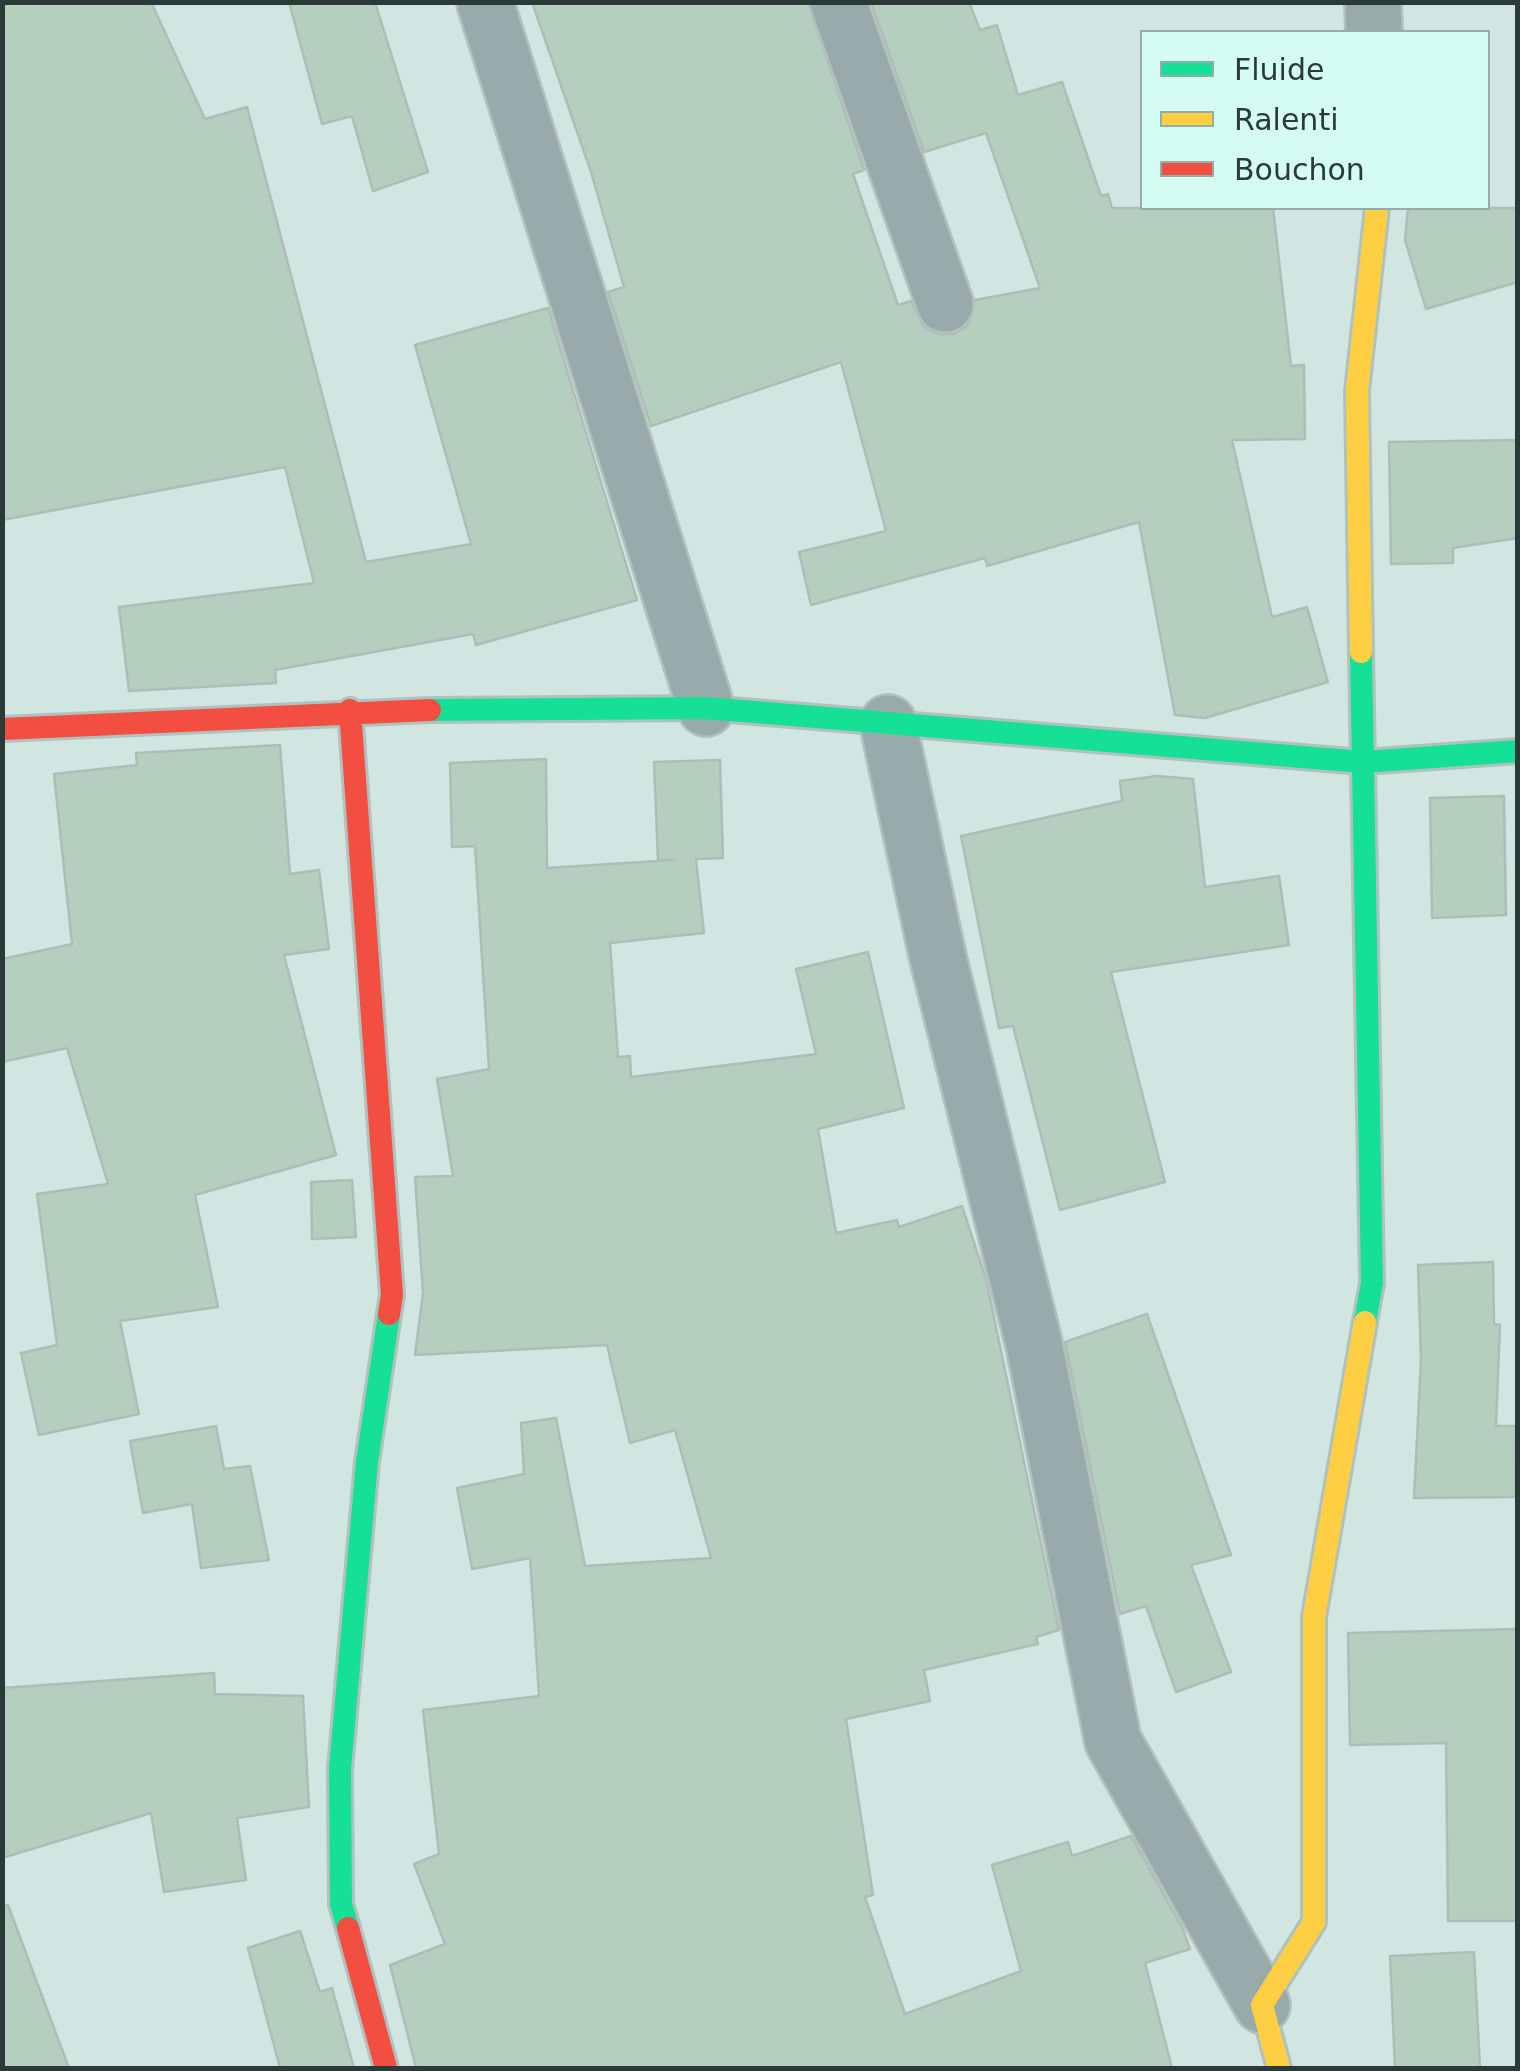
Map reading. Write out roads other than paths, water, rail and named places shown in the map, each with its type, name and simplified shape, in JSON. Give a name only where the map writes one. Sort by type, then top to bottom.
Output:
[{"type":"street","points":[[485,2],[706,708]]},
{"type":"street","points":[[838,2],[945,304]]},
{"type":"street","points":[[1373,2],[1374,30]]},
{"type":"street","points":[[1262,2005],[1314,1922],[1314,1616],[1372,1283],[1358,391],[1377,210]]},
{"type":"street","points":[[2,730],[350,710],[706,708],[1362,762],[1518,751]]},
{"type":"street","points":[[350,710],[392,1295],[367,1462],[342,1750],[341,1904],[386,2068]]},
{"type":"street","points":[[888,724],[938,958],[1034,1344],[1113,1741],[1262,2005],[1279,2068]]}]
